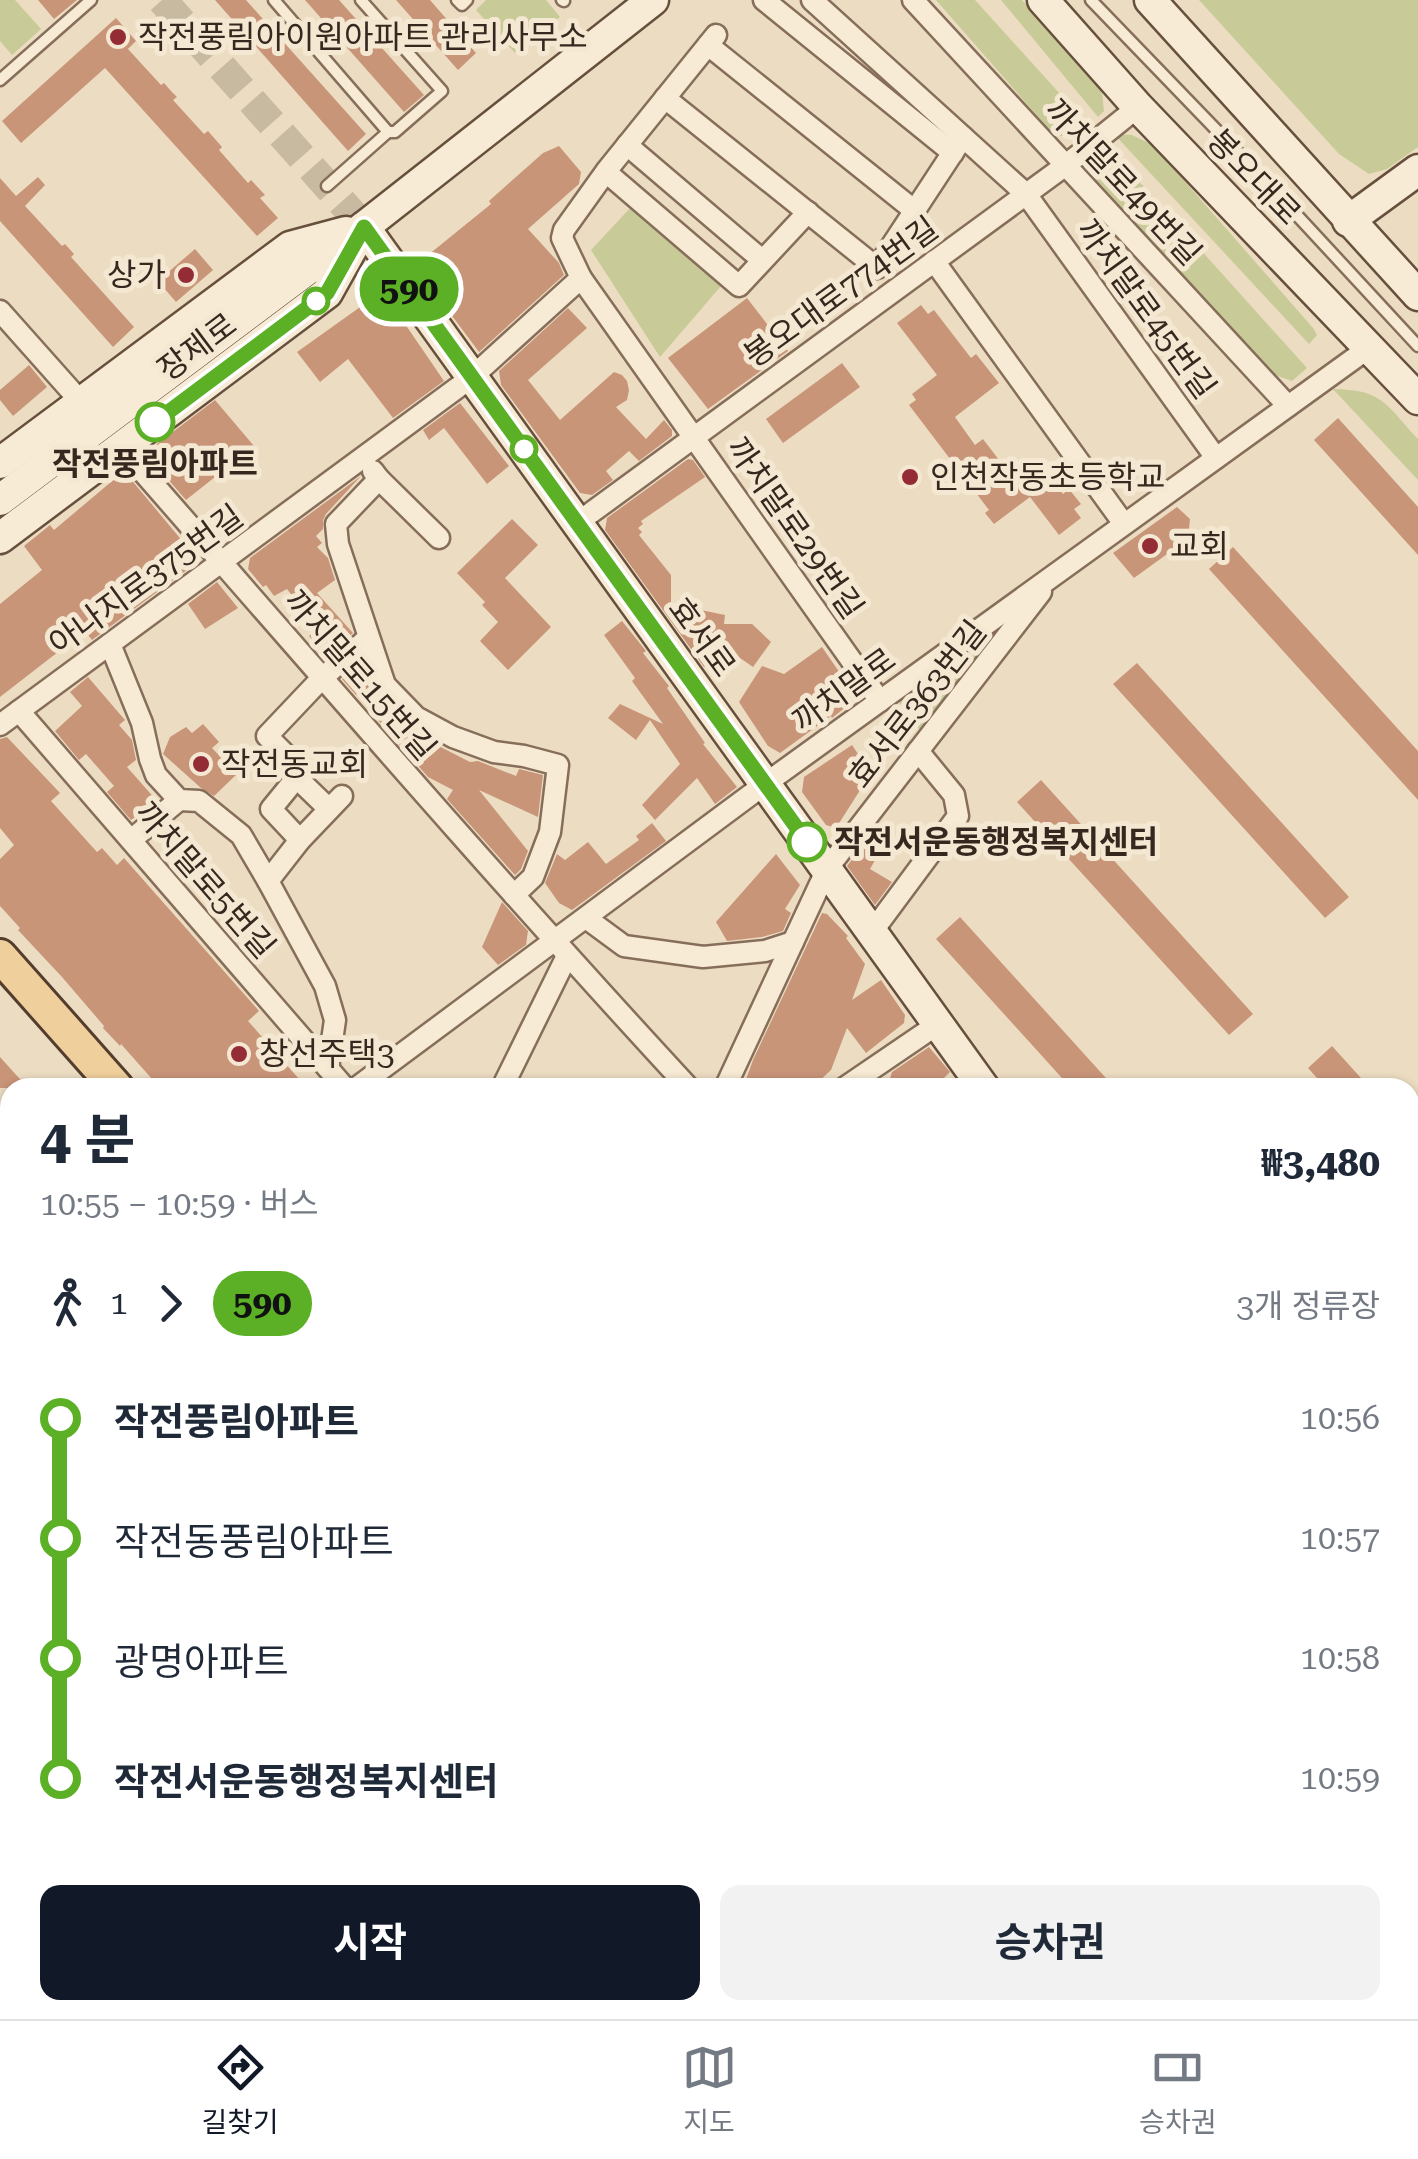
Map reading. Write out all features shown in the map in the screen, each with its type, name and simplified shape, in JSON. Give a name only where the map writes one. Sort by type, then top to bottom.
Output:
[{"type":"main road","name":"장제로","points":[[0,500],[364,227],[653,0]]},
{"type":"main road","name":"봉오대로","points":[[1043,0],[1138,107],[1418,399]]},
{"type":"main road","name":"봉오대로","points":[[1150,0],[1418,295]]},
{"type":"main road","points":[[1348,220],[1418,170]]},
{"type":"main road","name":"장제로","points":[[0,462],[290,246],[364,227]]},
{"type":"main road","name":"장제로","points":[[0,538],[327,293],[364,227]]},
{"type":"main road","name":"효서로","points":[[364,227],[977,1078]]},
{"type":"main road","points":[[0,956],[108,1078]]},
{"type":"street","points":[[764,0],[958,145]]},
{"type":"street","name":"까치말로49번길","points":[[913,0],[1288,406]]},
{"type":"street","points":[[818,2],[958,145]]},
{"type":"street","points":[[808,212],[739,286],[606,172],[712,40],[915,210]]},
{"type":"street","points":[[665,98],[877,268],[958,145]]},
{"type":"street","name":"봉오대로774번길","points":[[577,523],[1066,165],[1138,107]]},
{"type":"street","points":[[627,145],[762,260]]},
{"type":"street","name":"까치말로45번길","points":[[958,145],[1026,194],[1216,458]]},
{"type":"street","name":"까치말로29번길","points":[[606,172],[562,238],[582,278],[880,701]]},
{"type":"street","points":[[934,261],[1124,524]]},
{"type":"street","name":"아나지로375번길","points":[[0,725],[472,377],[582,278]]},
{"type":"street","points":[[0,311],[81,402]]},
{"type":"street","name":"까치말로","points":[[371,1078],[561,948],[586,918],[765,784],[1370,346]]},
{"type":"street","name":"까치말로15번길","points":[[121,448],[321,679],[680,1078]]},
{"type":"street","points":[[364,456],[378,479],[439,538]]},
{"type":"street","points":[[378,479],[336,524],[338,544],[385,686],[416,716],[453,736],[494,752],[558,765],[550,832],[533,877],[514,895]]},
{"type":"street","name":"효서로363번길","points":[[730,1078],[827,870],[1054,575]]},
{"type":"street","points":[[300,840],[272,809],[302,771],[267,736],[321,679],[368,638]]},
{"type":"street","points":[[110,644],[142,723],[156,775],[179,800]]},
{"type":"street","name":"까치말로5번길","points":[[19,711],[336,1078]]},
{"type":"street","points":[[872,932],[958,816],[954,795],[918,751]]},
{"type":"street","points":[[268,881],[335,802],[297,778]]},
{"type":"street","points":[[131,840],[179,800],[199,801],[241,835],[325,986],[335,1020],[328,1068]]},
{"type":"street","points":[[586,918],[624,946],[703,956],[765,951],[793,942]]},
{"type":"street","points":[[506,1078],[561,948]]},
{"type":"street","points":[[859,1078],[938,1024]]},
{"type":"lane","points":[[0,80],[91,0]]},
{"type":"lane","points":[[274,0],[388,132]]},
{"type":"lane","points":[[327,186],[442,91],[360,0]]},
{"type":"lane","points":[[457,0],[462,5],[467,0]]},
{"type":"lane","points":[[1091,0],[1418,346]]},
{"type":"green space","points":[[0,0],[15,0],[41,29],[12,55],[0,41]]},
{"type":"green space","points":[[486,0],[546,0],[560,17],[515,53],[476,10]]},
{"type":"green space","points":[[936,0],[975,0],[1091,128],[1078,136],[1055,136]]},
{"type":"green space","points":[[1001,0],[1022,0],[1093,77],[1102,93],[1104,111],[1098,117]]},
{"type":"green space","points":[[1199,0],[1418,0],[1418,147],[1387,169],[1369,174],[1339,154]]},
{"type":"green space","points":[[1114,134],[1132,135],[1153,145],[1313,328],[1317,335],[1309,344]]},
{"type":"green space","points":[[1107,146],[1307,368],[1292,381],[1275,375],[1095,179],[1094,157]]},
{"type":"green space","points":[[633,205],[727,279],[660,357],[591,250]]},
{"type":"green space","points":[[1333,389],[1363,392],[1390,408],[1418,439],[1418,480]]},
{"type":"green space","points":[[1012,618],[922,733],[896,698]]},
{"type":"building","points":[[38,0],[77,0],[54,19]]},
{"type":"building","points":[[215,0],[246,0],[366,134],[348,151]]},
{"type":"building","points":[[305,0],[339,0],[424,95],[404,112]]},
{"type":"building","points":[[396,0],[430,0],[476,53],[458,70]]},
{"type":"building","points":[[116,18],[136,41],[128,49],[177,97],[173,100],[204,134],[208,131],[248,183],[251,180],[265,195],[260,198],[278,218],[257,236],[105,68],[21,143],[2,121]]},
{"type":"building","points":[[559,146],[581,172],[579,184],[528,229],[559,263],[564,275],[479,352],[417,264],[491,204],[489,201],[543,153]]},
{"type":"building","points":[[38,177],[45,185],[25,206],[62,246],[65,244],[74,254],[71,257],[134,327],[113,347],[0,221],[0,178],[16,196]]},
{"type":"building","name":"상가","points":[[195,249],[213,270],[176,302],[158,281]]},
{"type":"building","points":[[747,298],[788,351],[708,409],[668,358]]},
{"type":"building","points":[[370,300],[390,302],[444,381],[393,418],[348,359],[320,382],[297,352]]},
{"type":"building","points":[[921,305],[928,314],[934,310],[971,358],[976,354],[999,383],[955,417],[975,445],[983,439],[1012,477],[1036,459],[1063,494],[1069,489],[1081,504],[1074,509],[1081,518],[1059,535],[1030,497],[994,524],[985,513],[989,510],[909,405],[916,400],[912,394],[937,375],[897,323]]},
{"type":"building","points":[[568,308],[587,328],[528,380],[560,420],[614,372],[627,381],[629,390],[627,400],[616,407],[646,439],[664,420],[672,430],[672,436],[639,461],[629,451],[606,471],[613,480],[592,495],[580,493],[501,385],[499,371]]},
{"type":"building","points":[[842,363],[860,387],[783,443],[766,419]]},
{"type":"building","points":[[29,365],[47,387],[13,416],[0,400],[0,390]]},
{"type":"building","points":[[215,400],[254,446],[186,500],[145,453]]},
{"type":"building","points":[[460,403],[509,466],[487,484],[444,428],[429,440],[423,430]]},
{"type":"building","points":[[1338,418],[1418,507],[1418,555],[1314,440]]},
{"type":"building","points":[[688,459],[705,477],[641,521],[639,535],[671,575],[671,604],[725,615],[724,624],[752,624],[771,642],[753,667],[727,649],[704,667],[605,530],[607,518]]},
{"type":"building","points":[[124,471],[199,561],[92,640],[85,631],[0,697],[0,604],[42,570],[24,546],[50,525],[54,530]]},
{"type":"building","points":[[361,476],[326,514],[323,529],[316,536],[322,543],[317,547],[328,558],[335,580],[317,593],[353,633],[326,656],[309,636],[321,624],[287,589],[274,596],[266,585],[263,587],[248,569],[250,558]]},
{"type":"building","name":"교회","points":[[1177,507],[1190,519],[1188,539],[1134,578],[1113,553]]},
{"type":"building","points":[[512,519],[538,545],[505,578],[551,627],[508,670],[480,641],[498,622],[457,573]]},
{"type":"building","points":[[1233,547],[1418,751],[1418,800],[1209,569]]},
{"type":"building","points":[[217,582],[238,608],[205,629],[188,604]]},
{"type":"building","points":[[622,621],[646,651],[643,653],[669,686],[703,744],[737,787],[715,804],[697,778],[655,820],[642,805],[680,764],[650,720],[636,740],[608,718],[620,704],[663,724],[604,635]]},
{"type":"building","points":[[822,647],[857,692],[856,699],[780,753],[768,746],[739,702],[762,666],[784,674]]},
{"type":"building","points":[[361,662],[375,695],[406,727],[425,739],[470,762],[478,761],[516,776],[519,769],[543,775],[538,817],[479,790],[528,851],[515,875],[447,799],[453,790],[428,777],[342,679]]},
{"type":"building","points":[[1137,663],[1349,897],[1325,918],[1113,684]]},
{"type":"building","points":[[88,677],[125,720],[119,725],[132,740],[136,760],[127,767],[157,801],[131,820],[107,792],[114,786],[86,754],[79,760],[55,731],[82,706],[70,692]]},
{"type":"building","name":"작전동교회","points":[[203,724],[219,742],[212,748],[237,774],[214,796],[163,754],[170,737],[186,727],[192,733]]},
{"type":"building","points":[[7,737],[60,793],[51,801],[97,852],[102,848],[117,865],[124,858],[259,1011],[248,1021],[298,1078],[151,1078],[103,1028],[0,906],[0,859],[14,845],[0,828],[0,739]]},
{"type":"building","points":[[852,745],[871,773],[836,828],[826,825],[802,792],[804,777]]},
{"type":"building","points":[[1041,780],[1253,1014],[1229,1035],[1017,802]]},
{"type":"building","points":[[652,823],[666,841],[572,910],[559,903],[545,883],[557,854],[565,860],[588,842],[606,864],[639,840],[636,836]]},
{"type":"building","points":[[868,839],[882,848],[870,869],[892,882],[875,905],[847,866]]},
{"type":"building","points":[[776,854],[800,885],[785,909],[791,913],[783,931],[727,941],[716,922]]},
{"type":"building","points":[[502,902],[528,931],[526,945],[498,965],[482,947]]},
{"type":"building","points":[[822,913],[827,914],[848,936],[865,964],[852,1000],[881,980],[905,1015],[904,1023],[866,1053],[847,1028],[831,1070],[823,1078],[747,1078]]},
{"type":"building","points":[[960,917],[1106,1078],[1062,1078],[936,939]]},
{"type":"building","points":[[1332,1046],[1361,1078],[1317,1078],[1308,1068]]},
{"type":"building","points":[[929,1047],[950,1072],[944,1078],[890,1078],[892,1072]]},
{"type":"building","points":[[0,1057],[19,1078],[0,1078]]},
{"type":"tunnel","points":[[162,0],[364,227]]},
{"type":"bus line","name":"590","points":[[155,422],[327,293],[364,227],[807,842]]},
{"type":"place","name":"작전풍림아이원아파트 관리사무소","points":[[118,37]]},
{"type":"place","name":"상가","points":[[186,275]]},
{"type":"place","name":"작전풍림아파트","points":[[155,422]]},
{"type":"place","name":"인천작동초등학교","points":[[910,477]]},
{"type":"place","name":"교회","points":[[1150,546]]},
{"type":"place","name":"작전동교회","points":[[201,764]]},
{"type":"place","name":"작전서운동행정복지센터","points":[[807,842]]},
{"type":"place","name":"창선주택3","points":[[239,1054]]}]
